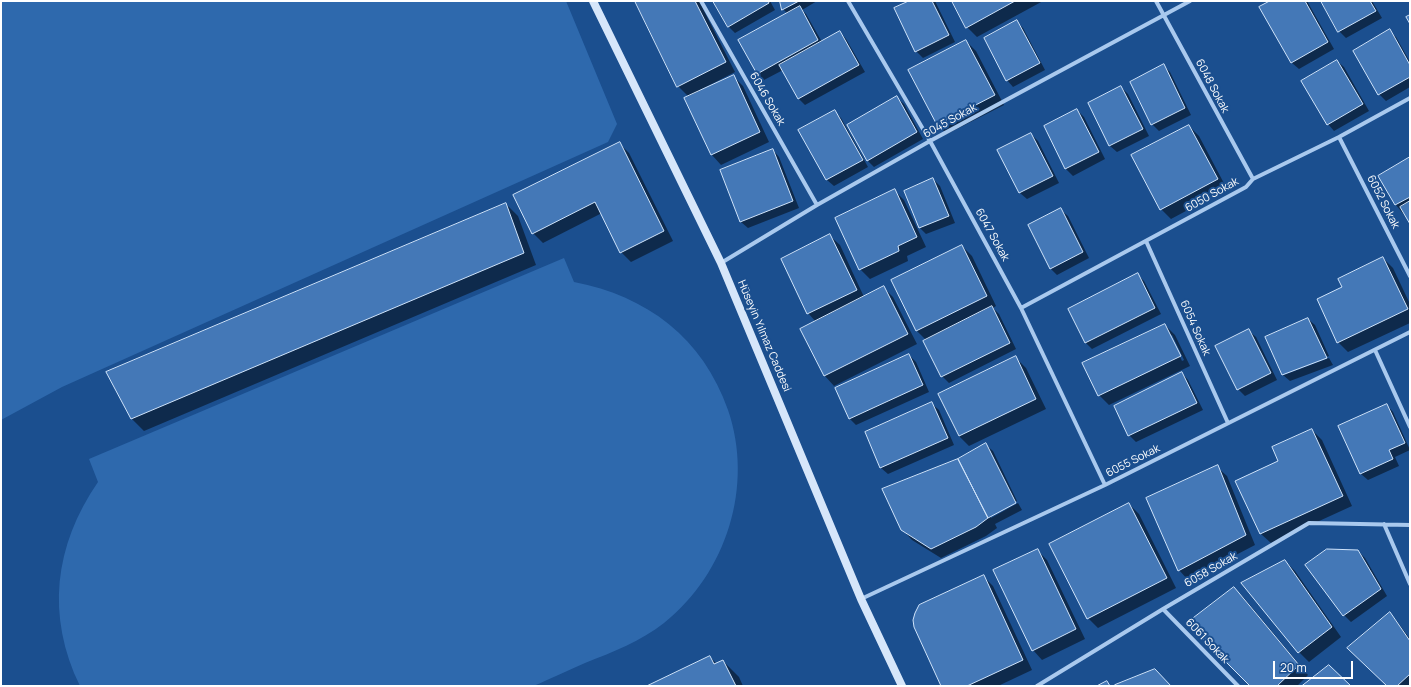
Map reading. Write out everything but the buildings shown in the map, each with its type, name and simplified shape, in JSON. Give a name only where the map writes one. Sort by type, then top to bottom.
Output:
[{"type":"street","name":"6046 Sokak","points":[[701,1],[817,205]]},
{"type":"street","name":"6047 Sokak","points":[[848,1],[930,142],[1021,308],[1105,485]]},
{"type":"street","name":"6048 Sokak","points":[[1156,1],[1252,179]]},
{"type":"street","name":"6045 Sokak","points":[[721,263],[817,205],[1190,1]]},
{"type":"street","name":"Hüseyin Yılmaz Caddesi","points":[[595,2],[721,263],[861,598],[902,686]]},
{"type":"street","name":"6050 Sokak","points":[[1021,308],[1246,187],[1252,179],[1339,137],[1410,98]]},
{"type":"street","name":"6052 Sokak","points":[[1339,137],[1410,276]]},
{"type":"street","name":"6054 Sokak","points":[[1146,241],[1228,423]]},
{"type":"street","name":"6055 Sokak","points":[[861,598],[1105,485],[1410,332]]},
{"type":"street","points":[[1375,350],[1410,427]]},
{"type":"street","name":"6058 Sokak","points":[[1037,686],[1163,609],[1309,523],[1410,525]]},
{"type":"street","points":[[1384,524],[1410,584]]},
{"type":"street","name":"6061 Sokak","points":[[1163,609],[1238,686]]},
{"type":"shaded area","points":[[1,1],[566,1],[617,124],[608,142],[62,387],[1,420]]},
{"type":"shaded area","points":[[564,258],[574,282],[601,289],[625,298],[648,310],[669,324],[688,342],[704,362],[717,384],[728,410],[735,439],[738,468],[736,497],[729,526],[719,553],[704,579],[686,603],[664,623],[626,646],[532,686],[80,686],[69,660],[62,634],[59,608],[60,582],[64,556],[72,531],[83,506],[98,482],[89,459]]}]
